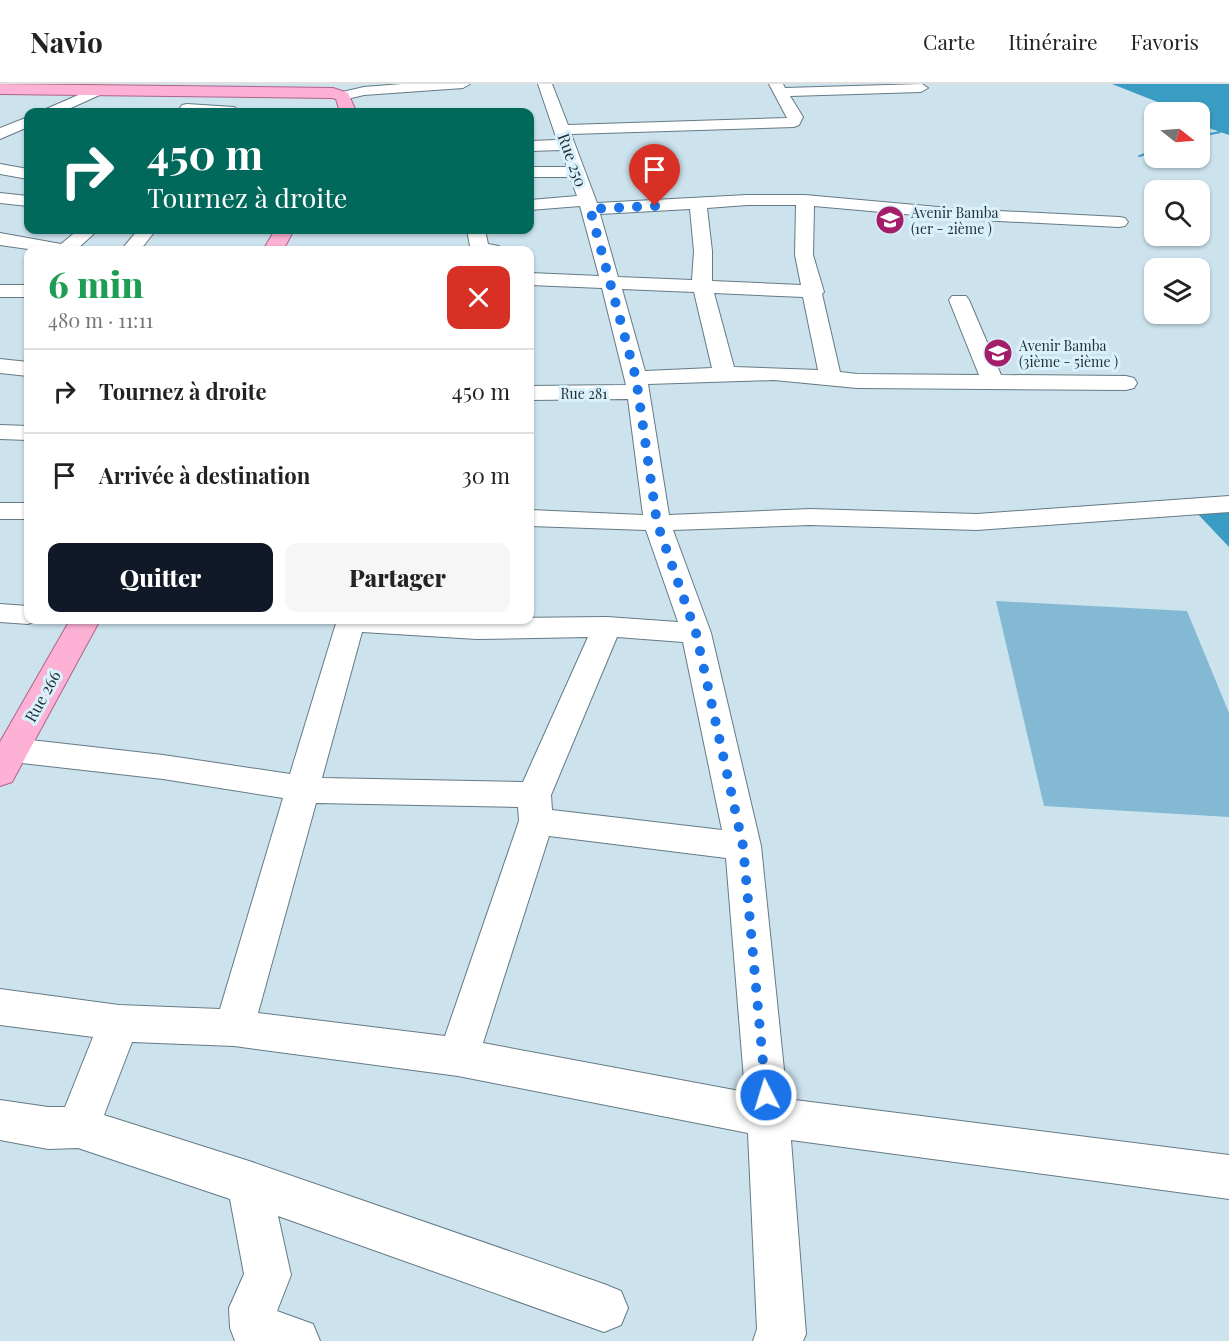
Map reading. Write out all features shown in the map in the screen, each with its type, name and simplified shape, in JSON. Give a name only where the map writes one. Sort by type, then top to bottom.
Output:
[{"type":"main road","points":[[0,88],[67,86],[99,90],[139,87],[210,88],[333,93],[343,96],[347,108]]},
{"type":"main road","points":[[279,90],[319,108]]},
{"type":"main road","name":"Rue 266","points":[[4,765],[83,624]]},
{"type":"street","points":[[0,88],[4,84]]},
{"type":"street","points":[[343,96],[365,87],[463,84]]},
{"type":"street","name":"Rue 250","points":[[545,84],[557,131],[577,172],[589,204],[610,281],[637,385],[657,523],[696,633],[743,846],[768,1117],[782,1334],[777,1341]]},
{"type":"street","points":[[534,144],[557,131],[794,122],[795,117],[779,88],[921,88]]},
{"type":"street","points":[[60,108],[99,90]]},
{"type":"street","points":[[2,128],[24,126]]},
{"type":"street","points":[[0,169],[24,173]]},
{"type":"street","points":[[534,172],[577,172]]},
{"type":"street","points":[[0,198],[24,201]]},
{"type":"street","points":[[534,205],[698,204],[805,200],[960,214],[1119,222]]},
{"type":"street","points":[[805,200],[804,255],[814,292],[830,376]]},
{"type":"street","points":[[698,204],[703,251],[702,286],[725,374]]},
{"type":"street","points":[[70,246],[84,234]]},
{"type":"street","points":[[133,246],[144,234]]},
{"type":"street","points":[[0,239],[41,246]]},
{"type":"street","points":[[534,279],[814,292]]},
{"type":"street","points":[[0,291],[24,289]]},
{"type":"street","points":[[959,300],[992,380]]},
{"type":"street","points":[[0,366],[24,369]]},
{"type":"street","name":"Rue 281","points":[[534,393],[637,385],[725,374],[830,376],[857,381],[1126,382]]},
{"type":"street","points":[[0,432],[24,433]]},
{"type":"street","points":[[534,518],[657,523],[810,517],[977,522],[1229,504]]},
{"type":"street","points":[[0,511],[24,511]]},
{"type":"street","points":[[0,613],[24,615]]},
{"type":"street","points":[[234,1028],[350,624]]},
{"type":"street","points":[[398,624],[477,629],[608,627],[696,633]]},
{"type":"street","points":[[458,1057],[535,808],[608,627]]},
{"type":"street","points":[[4,765],[163,767],[303,788],[535,808],[743,846]]},
{"type":"street","points":[[0,1006],[119,1023],[234,1028],[458,1057],[768,1117],[1229,1177]]},
{"type":"street","points":[[78,1127],[119,1023]]},
{"type":"street","points":[[0,1120],[48,1128],[78,1127],[249,1183],[604,1308]]},
{"type":"street","points":[[249,1183],[268,1275],[253,1308],[267,1337]]},
{"type":"shaded area","points":[[1112,84],[1229,84],[1229,135],[1210,128],[1210,102],[1158,102]]},
{"type":"shaded area","points":[[1194,510],[1229,512],[1229,547]]},
{"type":"shaded area","points":[[996,601],[1187,611],[1229,713],[1229,817],[1044,806]]},
{"type":"waterway","points":[[1210,134],[1220,132]]},
{"type":"waterway","points":[[1139,156],[1144,154]]},
{"type":"place","name":"Avenir Bamba (1er - 2ième )","points":[[890,220]]},
{"type":"place","name":"Avenir Bamba (3ième - 5ième )","points":[[998,353]]},
{"type":"route","points":[[655,206],[590,209],[636,378],[657,523],[696,633],[743,846],[766,1095]]}]
